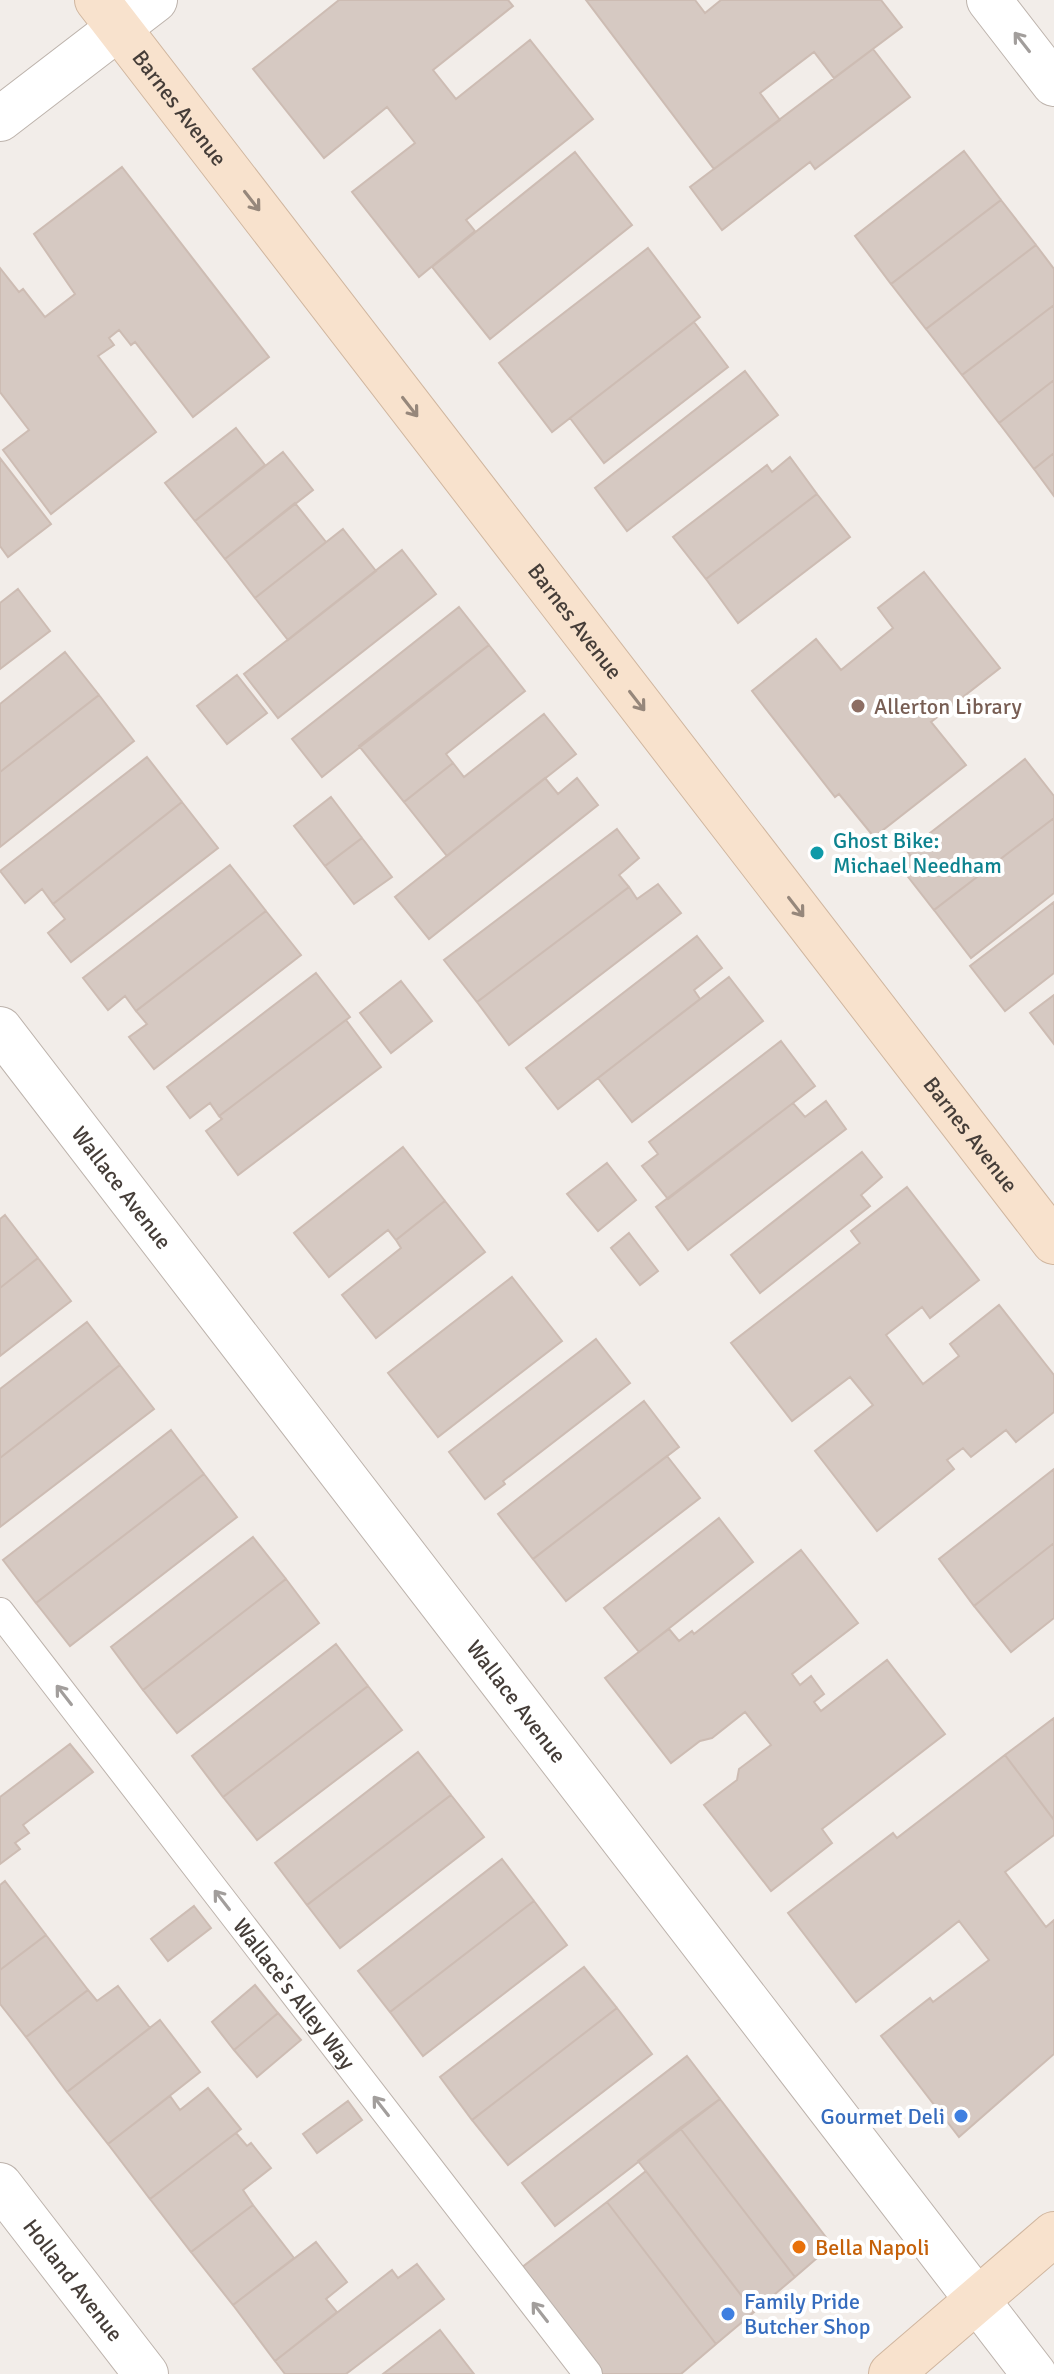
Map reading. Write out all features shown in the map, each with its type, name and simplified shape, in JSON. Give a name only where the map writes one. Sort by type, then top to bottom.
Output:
[{"type":"street","points":[[0,119],[108,14],[155,0]]},
{"type":"street","points":[[989,0],[1054,84]]},
{"type":"street","name":"Barnes Avenue","points":[[108,14],[1054,1242]]},
{"type":"street","name":"Wallace Avenue","points":[[0,1029],[1034,2374]]},
{"type":"street","name":"Holland Avenue","points":[[0,2185],[146,2374]]},
{"type":"street","points":[[891,2374],[1054,2234]]},
{"type":"lane","name":"Wallace's Alley Way","points":[[0,1612],[588,2374]]},
{"type":"building","points":[[339,0],[508,0],[513,6],[433,70],[456,99],[530,40],[593,119],[466,220],[475,231],[419,277],[352,192],[415,143],[387,107],[324,158],[253,69]]},
{"type":"building","points":[[586,0],[695,0],[705,13],[721,0],[881,0],[902,27],[834,78],[814,52],[760,93],[780,120],[714,169]]},
{"type":"building","points":[[873,49],[910,97],[815,169],[810,162],[722,230],[690,187]]},
{"type":"building","points":[[964,151],[1001,200],[891,284],[855,236]]},
{"type":"building","points":[[575,152],[632,225],[490,339],[432,267]]},
{"type":"building","points":[[122,167],[269,357],[193,417],[135,342],[131,345],[119,330],[109,338],[114,345],[98,356],[156,432],[51,514],[3,450],[29,430],[0,392],[0,268],[19,292],[23,289],[45,317],[75,294],[34,234]]},
{"type":"building","points":[[1001,200],[1036,245],[926,329],[891,284]]},
{"type":"building","points":[[1036,245],[1054,269],[1054,305],[962,375],[926,329]]},
{"type":"building","points":[[648,248],[700,317],[552,432],[499,363]]},
{"type":"building","points":[[1054,305],[1054,380],[999,423],[962,375]]},
{"type":"building","points":[[694,322],[728,367],[604,463],[570,418]]},
{"type":"building","points":[[745,371],[778,415],[627,531],[595,488]]},
{"type":"building","points":[[1054,380],[1054,453],[1034,469],[999,423]]},
{"type":"building","points":[[236,428],[265,465],[195,521],[165,483]]},
{"type":"building","points":[[283,452],[313,490],[225,559],[195,521]]},
{"type":"building","points":[[1054,453],[1054,496],[1034,469]]},
{"type":"building","points":[[790,457],[817,494],[706,579],[673,537],[767,465],[772,472]]},
{"type":"building","points":[[0,458],[51,524],[8,557],[0,546]]},
{"type":"building","points":[[817,494],[850,537],[738,623],[706,579]]},
{"type":"building","points":[[295,503],[326,542],[255,598],[225,559]]},
{"type":"building","points":[[343,529],[376,571],[288,640],[255,598]]},
{"type":"building","points":[[402,550],[436,594],[278,718],[244,674]]},
{"type":"building","name":"Allerton Library","points":[[924,572],[1000,668],[931,722],[966,765],[874,837],[839,794],[835,797],[752,691],[816,639],[841,670],[893,628],[878,608]]},
{"type":"building","points":[[18,589],[50,631],[0,669],[0,603]]},
{"type":"building","points":[[459,607],[489,645],[322,777],[292,739]]},
{"type":"building","points":[[489,645],[525,691],[446,754],[453,763],[404,802],[359,746]]},
{"type":"building","points":[[65,652],[99,695],[0,772],[0,704]]},
{"type":"building","points":[[237,675],[267,713],[227,744],[197,706]]},
{"type":"building","points":[[99,695],[134,741],[0,847],[0,772]]},
{"type":"building","points":[[544,714],[576,754],[447,856],[404,802],[453,763],[464,777]]},
{"type":"building","points":[[147,757],[182,802],[53,904],[42,889],[25,903],[0,871]]},
{"type":"building","points":[[1025,759],[1054,796],[1054,818],[934,910],[898,864],[910,855],[907,851]]},
{"type":"building","points":[[545,778],[558,794],[577,778],[598,805],[429,939],[395,897]]},
{"type":"building","points":[[331,797],[362,838],[325,866],[294,826]]},
{"type":"building","points":[[182,802],[218,848],[71,962],[48,933],[65,919],[53,904]]},
{"type":"building","points":[[1054,818],[1054,893],[971,958],[934,910]]},
{"type":"building","points":[[617,829],[639,858],[619,875],[629,887],[477,1002],[444,960]]},
{"type":"building","points":[[362,838],[392,877],[354,904],[325,866]]},
{"type":"building","points":[[230,865],[266,911],[136,1011],[125,996],[108,1010],[83,978]]},
{"type":"building","points":[[658,884],[681,913],[509,1045],[477,1002],[629,887],[637,899]]},
{"type":"building","points":[[1054,902],[1054,973],[1005,1011],[970,966]]},
{"type":"building","points":[[266,911],[301,955],[154,1069],[129,1037],[147,1024],[136,1011]]},
{"type":"building","points":[[697,936],[722,968],[694,990],[700,999],[558,1109],[526,1068]]},
{"type":"building","points":[[316,973],[350,1017],[219,1116],[210,1103],[190,1118],[167,1087]]},
{"type":"building","points":[[729,977],[763,1021],[632,1122],[598,1078]]},
{"type":"building","points":[[401,981],[432,1021],[391,1053],[360,1013]]},
{"type":"building","points":[[1054,995],[1054,1044],[1030,1013]]},
{"type":"building","points":[[346,1020],[381,1067],[238,1175],[206,1131],[222,1119],[219,1116]]},
{"type":"building","points":[[781,1041],[815,1086],[668,1199],[642,1166],[658,1154],[649,1142]]},
{"type":"building","points":[[826,1101],[846,1129],[688,1250],[656,1207],[793,1103],[805,1117]]},
{"type":"building","points":[[403,1147],[445,1201],[396,1240],[388,1230],[329,1277],[294,1233]]},
{"type":"building","points":[[862,1152],[882,1177],[861,1195],[870,1206],[760,1293],[731,1255]]},
{"type":"building","points":[[607,1163],[636,1200],[598,1231],[567,1194]]},
{"type":"building","points":[[907,1187],[979,1280],[930,1318],[922,1307],[886,1335],[923,1384],[959,1356],[950,1344],[999,1305],[1054,1375],[1054,1412],[1016,1442],[1006,1430],[971,1457],[963,1448],[947,1460],[954,1469],[877,1531],[815,1451],[873,1405],[850,1377],[792,1421],[731,1343],[860,1243],[851,1231]]},
{"type":"building","points":[[445,1201],[485,1252],[376,1338],[342,1295],[401,1248],[396,1240]]},
{"type":"building","points":[[5,1215],[38,1258],[0,1288],[0,1219]]},
{"type":"building","points":[[629,1233],[658,1271],[640,1285],[611,1248]]},
{"type":"building","points":[[38,1258],[71,1301],[0,1356],[0,1288]]},
{"type":"building","points":[[512,1277],[562,1341],[438,1437],[388,1373]]},
{"type":"building","points":[[87,1322],[120,1365],[0,1458],[0,1389]]},
{"type":"building","points":[[596,1339],[630,1383],[503,1481],[505,1484],[485,1499],[449,1452]]},
{"type":"building","points":[[120,1365],[154,1409],[0,1527],[0,1458]]},
{"type":"building","points":[[644,1401],[679,1447],[533,1559],[498,1514]]},
{"type":"building","points":[[171,1430],[204,1474],[36,1603],[3,1560]]},
{"type":"building","points":[[667,1456],[700,1498],[566,1601],[533,1559]]},
{"type":"building","points":[[1054,1469],[1054,1543],[974,1606],[939,1559]]},
{"type":"building","points":[[204,1474],[237,1517],[70,1646],[36,1603]]},
{"type":"building","points":[[719,1518],[753,1562],[639,1652],[604,1608]]},
{"type":"building","points":[[253,1537],[286,1579],[143,1690],[111,1647]]},
{"type":"building","points":[[1054,1543],[1054,1618],[1011,1652],[974,1606]]},
{"type":"building","points":[[801,1550],[858,1623],[792,1674],[800,1685],[811,1676],[824,1694],[814,1702],[821,1711],[887,1660],[945,1734],[822,1829],[832,1843],[771,1891],[704,1805],[737,1780],[739,1769],[771,1745],[745,1712],[712,1738],[700,1741],[671,1763],[605,1678],[669,1629],[679,1641],[692,1631],[694,1634]]},
{"type":"building","points":[[286,1579],[319,1623],[177,1733],[143,1690]]},
{"type":"building","points":[[336,1644],[368,1686],[223,1797],[192,1756]]},
{"type":"building","points":[[368,1686],[402,1730],[257,1840],[223,1797]]},
{"type":"building","points":[[1054,1718],[1054,1820],[1005,1755]]},
{"type":"building","points":[[70,1744],[93,1772],[23,1825],[29,1833],[15,1843],[20,1849],[0,1864],[0,1797]]},
{"type":"building","points":[[418,1752],[451,1795],[307,1905],[275,1863]]},
{"type":"building","points":[[1005,1755],[1054,1820],[1054,1835],[1005,1872],[1046,1927],[1054,1920],[1054,2054],[959,2137],[881,2036],[930,1998],[933,2002],[989,1960],[959,1921],[856,2002],[788,1913],[893,1833],[897,1838]]},
{"type":"building","points":[[451,1795],[484,1837],[340,1948],[307,1905]]},
{"type":"building","points":[[502,1859],[534,1901],[390,2012],[358,1971]]},
{"type":"building","points":[[5,1881],[46,1935],[0,1970],[0,1885]]},
{"type":"building","points":[[534,1901],[567,1945],[423,2056],[390,2012]]},
{"type":"building","points":[[194,1906],[211,1928],[168,1961],[151,1939]]},
{"type":"building","points":[[46,1935],[88,1990],[26,2037],[0,2004],[0,1970]]},
{"type":"building","points":[[584,1967],[617,2008],[472,2120],[440,2077]]},
{"type":"building","points":[[255,1985],[278,2013],[234,2050],[212,2022]]},
{"type":"building","points":[[118,1986],[150,2028],[67,2092],[26,2037],[88,1990],[97,2001]]},
{"type":"building","points":[[617,2008],[652,2054],[508,2165],[472,2120]]},
{"type":"building","points":[[278,2013],[301,2040],[257,2077],[234,2050]]},
{"type":"building","points":[[160,2020],[200,2072],[108,2144],[67,2092]]},
{"type":"building","points":[[687,2056],[720,2099],[555,2226],[522,2183]]},
{"type":"building","points":[[208,2088],[241,2129],[150,2199],[108,2144],[170,2096],[180,2110]]},
{"type":"building","points":[[720,2099],[832,2245],[795,2277],[680,2128]]},
{"type":"building","points":[[348,2101],[362,2120],[317,2153],[303,2134]]},
{"type":"building","points":[[680,2128],[795,2277],[754,2312],[638,2161]]},
{"type":"building","points":[[236,2133],[247,2146],[251,2143],[271,2168],[243,2190],[253,2205],[191,2252],[150,2199]]},
{"type":"building","points":[[646,2171],[754,2312],[716,2344],[607,2202]]},
{"type":"building","points":[[607,2202],[716,2344],[681,2374],[602,2374],[521,2268]]},
{"type":"building","points":[[253,2205],[294,2258],[233,2305],[191,2252]]},
{"type":"building","points":[[316,2242],[347,2282],[326,2299],[337,2312],[275,2361],[233,2305]]},
{"type":"building","points":[[417,2264],[444,2299],[346,2374],[285,2374],[275,2361],[392,2270],[398,2278]]},
{"type":"building","points":[[440,2330],[474,2374],[383,2374]]},
{"type":"place","name":"Allerton Library","points":[[858,706]]},
{"type":"place","name":"Ghost Bike: Michael Needham","points":[[817,853]]},
{"type":"place","name":"Gourmet Deli","points":[[961,2116]]},
{"type":"place","name":"Bella Napoli","points":[[799,2247]]},
{"type":"place","name":"Family Pride Butcher Shop","points":[[728,2314]]}]
